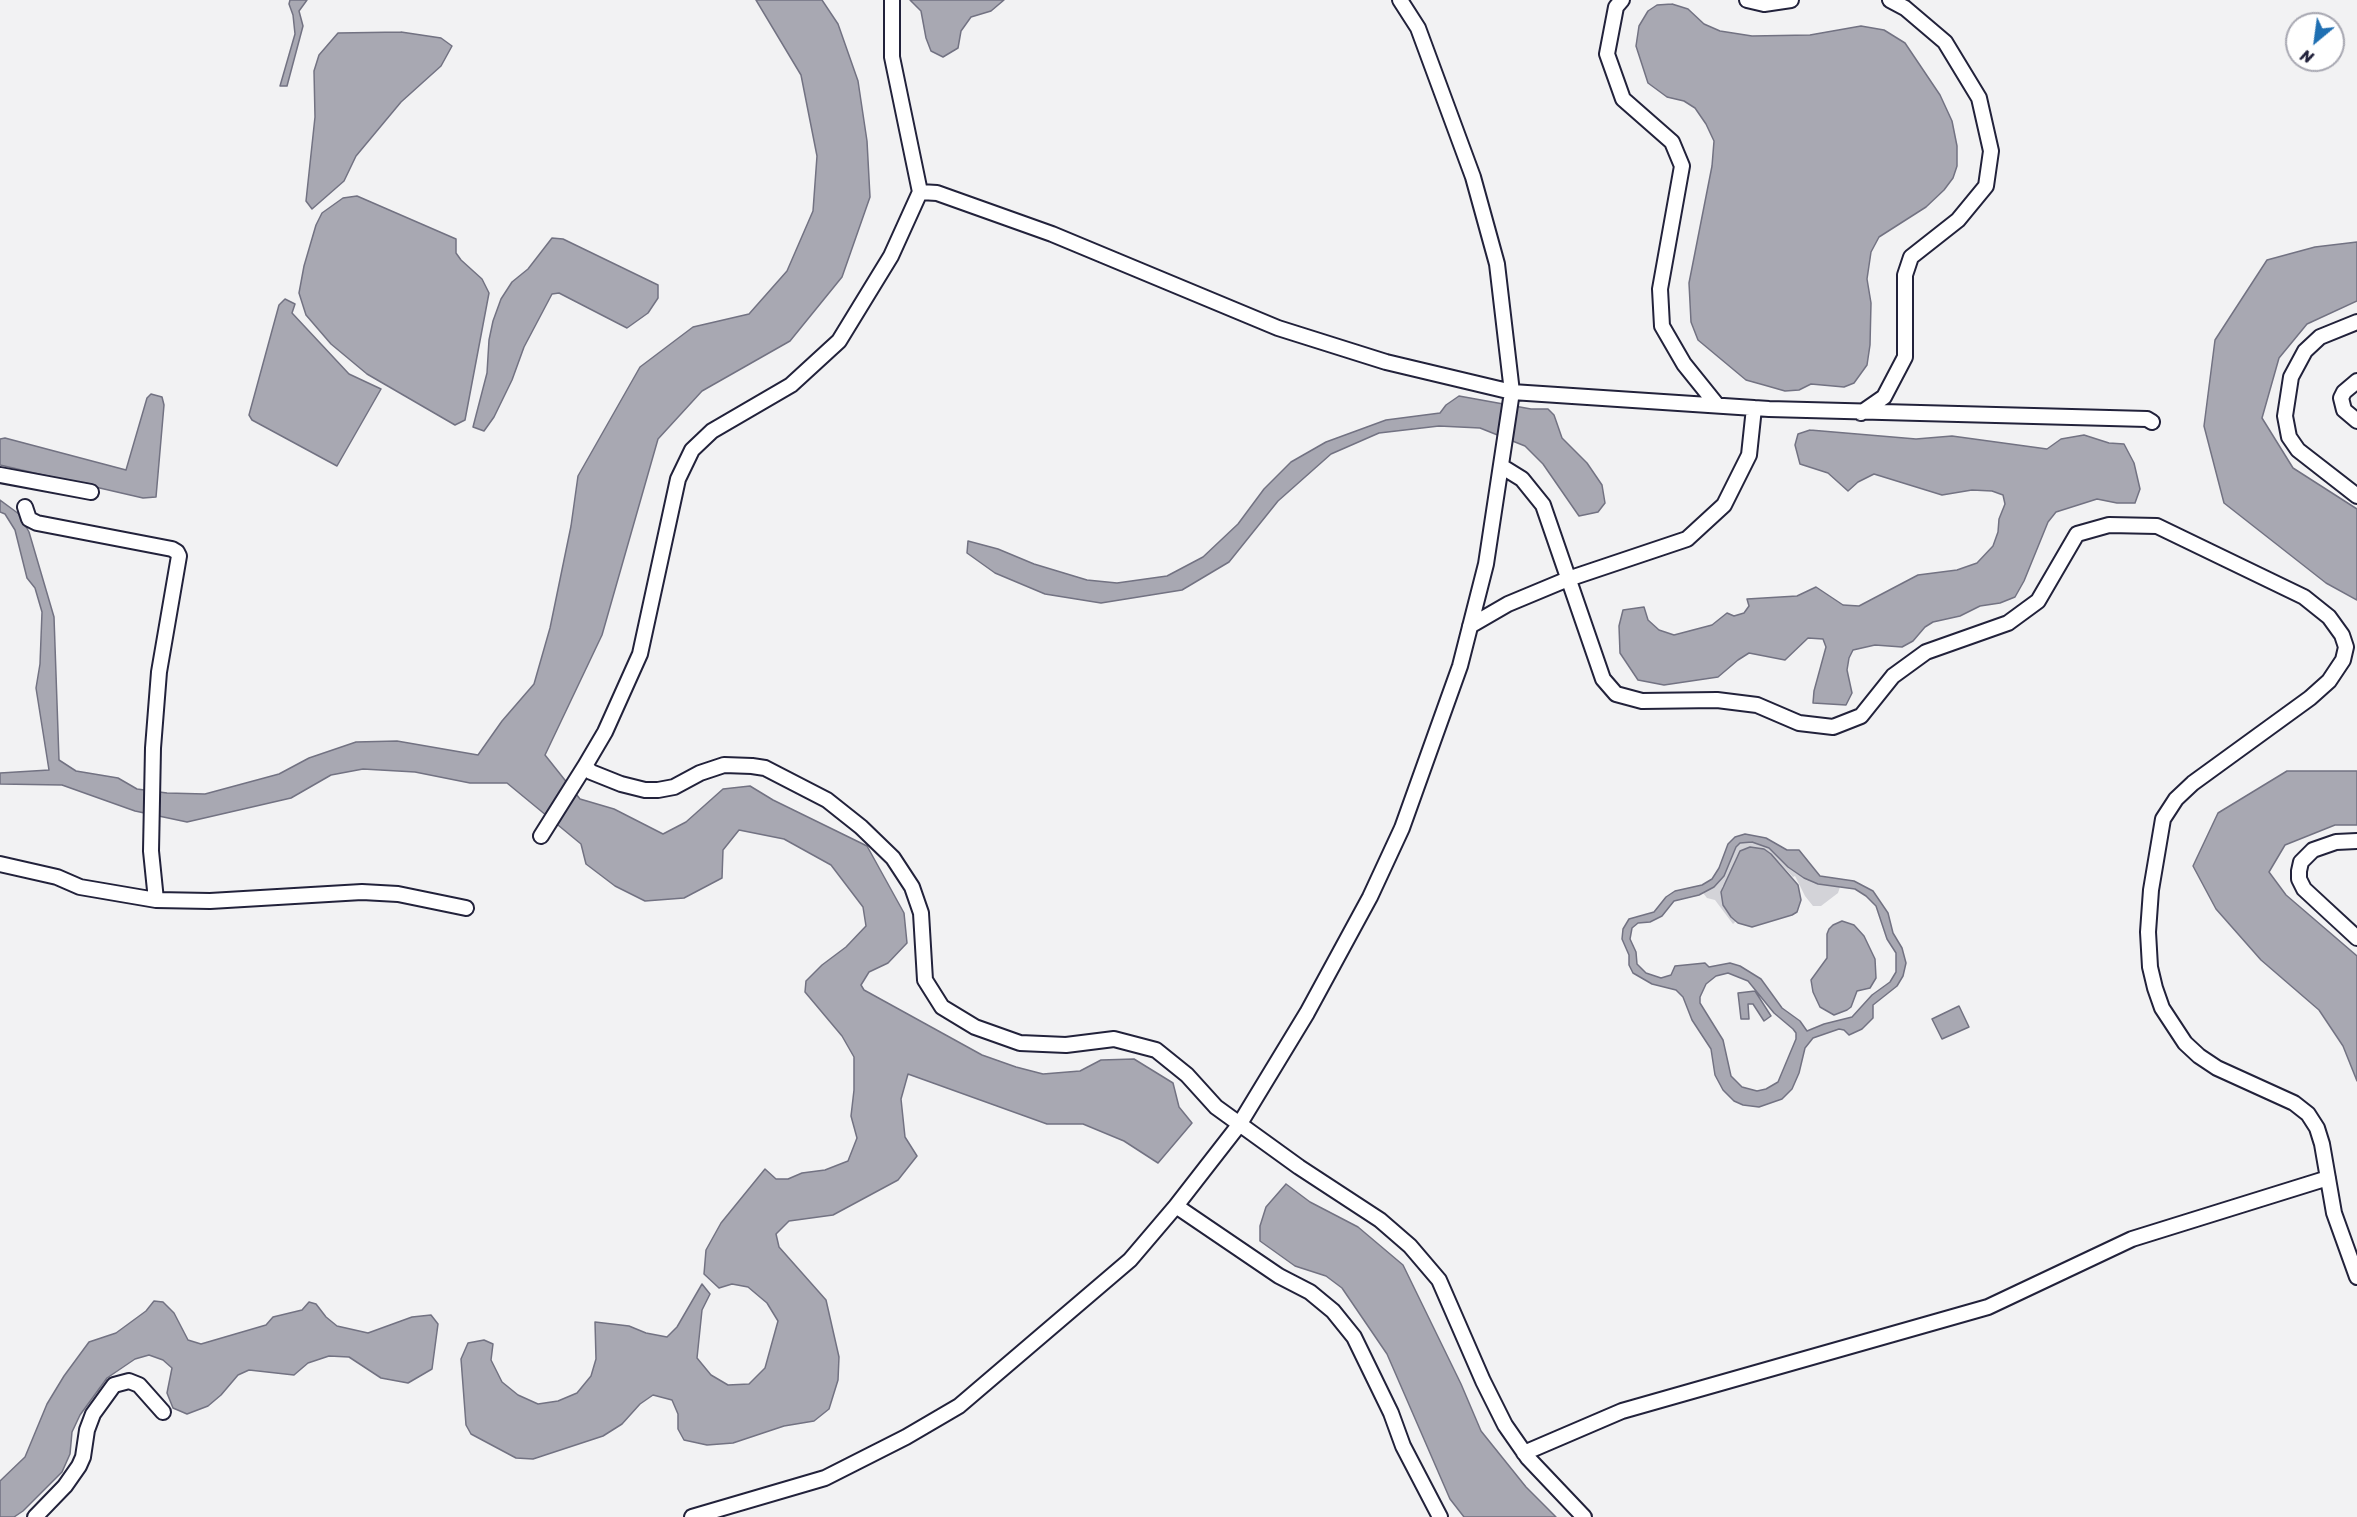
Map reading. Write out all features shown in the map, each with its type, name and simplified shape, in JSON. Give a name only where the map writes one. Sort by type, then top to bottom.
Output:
[{"type":"street","points":[[544,830],[605,732],[640,654],[678,479],[692,450],[712,431],[791,385],[839,341],[891,256],[920,192],[892,57],[892,0]]},
{"type":"street","points":[[693,1517],[825,1478],[906,1437],[959,1406],[1130,1260],[1176,1206],[1239,1125],[1307,1013],[1370,897],[1398,838],[1460,666],[1486,564],[1512,392],[1497,264],[1473,177],[1418,28],[1400,0]]},
{"type":"street","points":[[1622,0],[1616,7],[1607,54],[1623,99],[1672,142],[1682,166],[1660,289],[1662,326],[1684,364],[1717,405]]},
{"type":"street","points":[[1747,0],[1764,4],[1791,0]]},
{"type":"street","points":[[1861,413],[1884,397],[1905,357],[1905,275],[1911,257],[1958,220],[1986,186],[1991,151],[1979,98],[1945,42],[1905,8],[1890,0]]},
{"type":"street","points":[[920,192],[937,194],[1052,234],[1278,328],[1386,362],[1512,392],[1754,408],[1861,413],[2147,419],[2152,422]]},
{"type":"street","points":[[2357,322],[2320,337],[2305,351],[2291,377],[2285,416],[2289,437],[2298,450],[2357,496]]},
{"type":"street","points":[[2357,381],[2344,392],[2341,398],[2344,410],[2357,421]]},
{"type":"street","points":[[1470,626],[1508,604],[1569,579],[1687,539],[1724,505],[1749,455],[1754,408]]},
{"type":"street","points":[[1502,466],[1522,479],[1543,505],[1603,679],[1616,694],[1642,701],[1717,700],[1757,705],[1799,723],[1833,727],[1861,716],[1893,676],[1926,652],[2008,623],[2038,601],[2078,534],[2109,525],[2157,525],[2304,597],[2329,617],[2342,635],[2346,647],[2343,660],[2329,681],[2310,698],[2193,783],[2176,799],[2163,819],[2151,890],[2148,932],[2150,967],[2155,988],[2162,1008],[2185,1043],[2217,1068],[2277,1094],[2308,1114],[2317,1128],[2334,1213],[2357,1277]]},
{"type":"street","points":[[0,475],[91,492]]},
{"type":"street","points":[[26,507],[29,519],[37,523],[172,549],[179,556],[159,672],[151,790],[156,900]]},
{"type":"street","points":[[585,766],[621,784],[645,790],[674,787],[700,773],[724,765],[752,766],[765,768],[827,800],[861,827],[893,858],[912,887],[921,913],[925,980],[942,1008],[975,1027],[1020,1043],[1066,1045],[1114,1039],[1156,1050],[1187,1075],[1216,1107],[1239,1125],[1380,1220],[1410,1245],[1439,1280],[1500,1416],[1524,1453],[1584,1517]]},
{"type":"street","points":[[2357,841],[2336,842],[2313,850],[2301,862],[2299,871],[2304,889],[2357,938]]},
{"type":"street","points":[[0,864],[57,878],[80,887],[156,900],[210,902],[362,892],[398,894],[466,908]]},
{"type":"street","points":[[1524,1453],[1622,1411],[1988,1306],[2132,1239],[2328,1178]]},
{"type":"street","points":[[1176,1206],[1269,1269],[1310,1292],[1333,1311],[1354,1337],[1391,1413],[1403,1446],[1440,1517]]},
{"type":"street","points":[[35,1517],[65,1486],[79,1466],[93,1414],[114,1385],[129,1381],[139,1385],[163,1412]]},
{"type":"shaded area","points":[[290,0],[307,0],[299,11],[303,26],[287,86],[280,86],[295,34]]},
{"type":"shaded area","points":[[756,0],[822,0],[838,24],[858,81],[867,141],[870,197],[842,277],[790,341],[702,391],[658,439],[602,635],[545,755],[580,799],[614,809],[663,834],[686,822],[723,789],[750,786],[773,800],[867,846],[904,913],[907,943],[888,963],[869,972],[861,985],[864,990],[982,1055],[1043,1074],[1080,1071],[1101,1060],[1134,1059],[1173,1083],[1179,1107],[1192,1123],[1158,1163],[1124,1141],[1083,1124],[1047,1124],[908,1074],[901,1099],[905,1137],[917,1156],[898,1180],[833,1215],[789,1221],[776,1234],[779,1247],[826,1300],[839,1357],[838,1380],[829,1409],[814,1421],[784,1426],[733,1443],[707,1445],[684,1440],[678,1429],[678,1414],[672,1400],[653,1395],[640,1404],[622,1424],[603,1436],[533,1459],[516,1458],[471,1434],[466,1425],[461,1359],[468,1343],[484,1340],[493,1344],[491,1360],[502,1382],[518,1395],[538,1404],[558,1401],[577,1393],[591,1376],[596,1359],[595,1322],[629,1326],[646,1333],[667,1337],[677,1327],[702,1284],[710,1294],[702,1310],[697,1358],[711,1375],[728,1385],[749,1384],[765,1368],[778,1321],[767,1303],[748,1287],[732,1284],[719,1288],[704,1274],[706,1250],[721,1223],[765,1169],[776,1179],[788,1179],[802,1173],[825,1170],[848,1161],[857,1138],[851,1116],[854,1057],[842,1036],[805,992],[806,981],[822,965],[846,947],[866,926],[863,907],[831,865],[784,839],[739,830],[723,850],[722,878],[684,898],[645,901],[615,886],[586,864],[581,844],[507,783],[470,783],[415,772],[363,769],[331,775],[291,798],[187,822],[135,811],[62,785],[0,784],[0,773],[49,770],[36,688],[40,664],[42,612],[35,588],[27,578],[15,530],[5,514],[0,512],[0,500],[19,514],[29,532],[54,617],[59,760],[76,771],[118,778],[137,789],[205,794],[279,774],[309,758],[356,742],[397,741],[478,755],[502,721],[534,684],[550,628],[571,526],[578,476],[640,367],[693,327],[749,314],[787,271],[813,211],[817,156],[801,75]]},
{"type":"shaded area","points":[[910,0],[1004,0],[991,11],[971,17],[961,31],[958,48],[943,57],[931,51],[921,11]]},
{"type":"shaded area","points":[[1672,4],[1688,9],[1704,24],[1720,31],[1752,36],[1810,35],[1861,26],[1884,30],[1905,43],[1940,95],[1952,121],[1957,146],[1957,166],[1953,178],[1944,190],[1926,207],[1879,237],[1871,252],[1867,279],[1871,303],[1870,345],[1867,365],[1854,383],[1844,387],[1811,384],[1799,390],[1785,391],[1746,380],[1698,340],[1691,322],[1689,283],[1712,166],[1714,141],[1695,108],[1684,101],[1667,97],[1648,83],[1636,46],[1639,26],[1648,11],[1657,5]]},
{"type":"shaded area","points":[[401,32],[441,38],[452,46],[441,66],[401,102],[356,156],[344,181],[312,209],[306,201],[315,117],[314,71],[319,55],[338,33]]},
{"type":"shaded area","points":[[357,196],[456,239],[456,253],[482,279],[489,293],[465,420],[455,425],[367,374],[331,344],[306,315],[299,293],[316,225],[322,213],[343,198]]},
{"type":"shaded area","points":[[552,238],[563,239],[658,285],[658,298],[648,313],[627,328],[559,293],[552,294],[524,347],[512,380],[494,417],[484,431],[473,427],[487,373],[493,321],[501,299],[512,282],[528,269]]},
{"type":"shaded area","points":[[2357,242],[2357,301],[2307,324],[2279,358],[2262,418],[2293,468],[2357,509],[2357,600],[2326,583],[2224,503],[2204,426],[2215,340],[2267,260],[2315,247]]},
{"type":"shaded area","points":[[285,299],[295,304],[292,313],[349,374],[381,389],[337,466],[252,420],[249,415],[279,305]]},
{"type":"shaded area","points":[[151,394],[162,397],[164,405],[156,497],[143,498],[0,465],[0,439],[5,438],[126,470],[147,398]]},
{"type":"shaded area","points":[[1459,396],[1531,409],[1548,409],[1554,415],[1562,438],[1587,463],[1602,485],[1605,503],[1598,512],[1579,516],[1543,464],[1525,446],[1480,428],[1439,426],[1379,433],[1331,454],[1278,501],[1229,562],[1182,590],[1101,603],[1045,594],[995,573],[967,553],[968,541],[1087,580],[1117,583],[1167,576],[1203,557],[1238,524],[1264,489],[1291,462],[1326,442],[1386,420],[1440,413],[1446,405]]},
{"type":"shaded area","points":[[1810,430],[1916,439],[1952,436],[2047,449],[2061,439],[2084,435],[2109,443],[2124,444],[2134,463],[2140,489],[2135,503],[2117,503],[2097,499],[2056,512],[2048,522],[2015,597],[2000,603],[1980,606],[1960,616],[1933,622],[1925,627],[1913,641],[1902,647],[1875,645],[1853,650],[1847,670],[1852,693],[1846,705],[1813,703],[1826,647],[1823,639],[1808,638],[1785,660],[1749,653],[1718,677],[1664,685],[1638,680],[1620,653],[1619,626],[1623,610],[1644,607],[1648,620],[1659,630],[1674,635],[1712,625],[1727,613],[1734,616],[1744,613],[1749,606],[1747,599],[1797,596],[1816,587],[1843,605],[1859,606],[1918,575],[1957,570],[1977,563],[1993,546],[2005,504],[2003,495],[1992,491],[1972,490],[1942,495],[1874,474],[1858,482],[1848,491],[1828,473],[1800,464],[1795,445],[1798,434]]},
{"type":"shaded area","points":[[2287,771],[2357,771],[2357,825],[2335,825],[2285,845],[2269,872],[2286,895],[2357,956],[2357,1081],[2343,1046],[2319,1010],[2261,960],[2216,909],[2193,866],[2218,813]]},
{"type":"shaded area","points":[[1745,834],[1766,838],[1787,850],[1799,850],[1820,876],[1854,881],[1873,891],[1888,913],[1893,933],[1902,948],[1906,963],[1903,976],[1897,986],[1873,1005],[1873,1018],[1862,1029],[1849,1035],[1839,1029],[1813,1038],[1805,1048],[1799,1073],[1792,1089],[1782,1099],[1759,1107],[1734,1101],[1723,1090],[1715,1075],[1711,1049],[1692,1020],[1683,997],[1676,990],[1652,984],[1633,973],[1622,939],[1623,929],[1629,919],[1654,912],[1666,897],[1675,891],[1702,885],[1712,879],[1728,844],[1735,837]],"holes":[[[1752,842],[1769,848],[1788,867],[1804,878],[1818,884],[1855,889],[1876,906],[1887,939],[1896,953],[1896,972],[1890,982],[1872,995],[1852,1017],[1807,1031],[1800,1021],[1782,1008],[1761,979],[1740,966],[1730,963],[1709,967],[1705,963],[1675,966],[1671,975],[1661,978],[1646,973],[1637,964],[1636,952],[1630,939],[1632,928],[1638,923],[1650,922],[1662,916],[1674,901],[1699,895],[1714,887],[1724,876],[1736,847],[1740,843]],[[1728,973],[1748,981],[1774,1013],[1796,1033],[1796,1039],[1778,1082],[1766,1089],[1757,1091],[1742,1087],[1731,1076],[1723,1040],[1700,1003],[1700,997],[1706,984],[1716,976]]]},
{"type":"shaded area","points":[[1745,842],[1769,848],[1788,867],[1804,878],[1840,887],[1838,893],[1821,906],[1813,906],[1795,876],[1793,877],[1764,849],[1737,856],[1730,875],[1722,887],[1723,905],[1736,921],[1733,924],[1715,900],[1707,898],[1703,893],[1714,887],[1724,876],[1733,851],[1740,843]]},
{"type":"shaded area","points":[[1750,847],[1764,849],[1771,854],[1798,885],[1801,900],[1797,912],[1752,927],[1738,923],[1731,917],[1723,905],[1721,892],[1740,851]]},
{"type":"shaded area","points":[[1842,921],[1854,925],[1864,936],[1875,959],[1876,978],[1870,988],[1857,991],[1851,1007],[1834,1015],[1820,1007],[1813,992],[1811,980],[1827,958],[1829,929]]},
{"type":"shaded area","points":[[1755,991],[1771,1016],[1764,1021],[1753,1004],[1748,1004],[1749,1019],[1741,1019],[1738,993]]},
{"type":"shaded area","points":[[1959,1006],[1969,1027],[1942,1039],[1932,1019]]},
{"type":"shaded area","points":[[1286,1184],[1310,1202],[1358,1227],[1403,1265],[1461,1384],[1481,1431],[1526,1487],[1556,1517],[1464,1517],[1450,1499],[1387,1354],[1342,1288],[1326,1276],[1295,1266],[1260,1241],[1260,1226],[1266,1207]]},
{"type":"shaded area","points":[[154,1301],[163,1302],[174,1313],[188,1340],[201,1344],[266,1325],[273,1317],[302,1310],[309,1302],[316,1304],[337,1326],[368,1333],[412,1317],[431,1315],[438,1324],[432,1369],[408,1383],[381,1378],[349,1357],[329,1356],[308,1363],[294,1375],[249,1370],[238,1375],[208,1406],[187,1414],[173,1408],[167,1393],[172,1368],[163,1360],[149,1355],[135,1359],[107,1378],[80,1415],[72,1432],[70,1454],[62,1472],[23,1511],[14,1517],[0,1517],[0,1481],[25,1457],[47,1404],[64,1376],[89,1342],[116,1333],[146,1311]]}]
